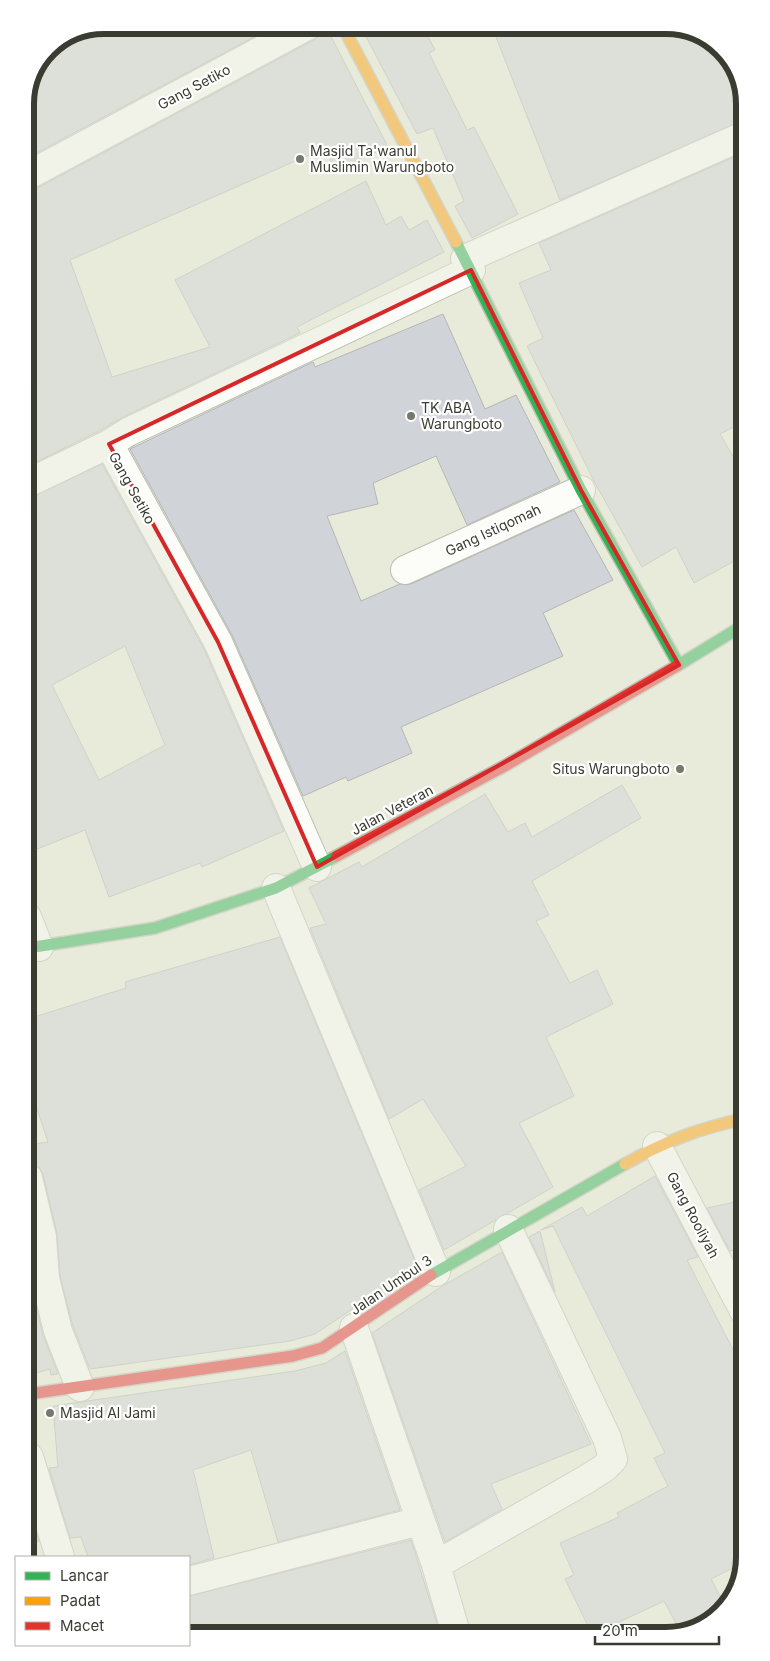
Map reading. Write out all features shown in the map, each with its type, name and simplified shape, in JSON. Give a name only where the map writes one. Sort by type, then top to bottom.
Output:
[{"type":"street","name":"Gang Setiko","points":[[34,172],[292,34]]},
{"type":"street","points":[[347,34],[468,264],[581,490],[679,665]]},
{"type":"street","name":"Gang Setiko","points":[[318,867],[218,642],[109,444],[128,432],[468,264],[736,139]]},
{"type":"street","points":[[34,480],[109,444]]},
{"type":"street","name":"Gang Istiqomah","points":[[405,570],[581,490]]},
{"type":"street","name":"Jalan Veteran","points":[[34,948],[155,928],[276,888],[503,767],[736,630]]},
{"type":"street","points":[[276,888],[436,1272]]},
{"type":"street","name":"Jalan Umbul 3","points":[[34,1393],[293,1356],[322,1348],[436,1272],[508,1229],[657,1146],[706,1127],[736,1121]]},
{"type":"street","name":"Gang Rooliyah","points":[[657,1146],[736,1296]]},
{"type":"street","points":[[34,1203],[42,1237],[45,1278],[58,1331],[80,1387]]},
{"type":"street","points":[[436,1565],[587,1479],[604,1468],[613,1459],[607,1438],[508,1229]]},
{"type":"street","points":[[354,1328],[436,1565],[454,1627]]},
{"type":"street","points":[[34,1473],[60,1556]]},
{"type":"street","points":[[190,1581],[420,1521]]},
{"type":"highlighted area","points":[[471,270],[581,490],[679,665],[317,867],[218,642],[109,444]]},
{"type":"building","points":[[104,34],[259,34],[34,154],[34,99],[36,86],[48,61],[58,51],[77,39],[90,35]]},
{"type":"building","points":[[321,34],[330,34],[388,147],[335,170],[325,148],[70,260],[112,377],[210,347],[175,280],[366,181],[386,225],[401,216],[409,230],[427,220],[444,252],[297,327],[300,333],[121,418],[34,463],[34,190],[316,39]]},
{"type":"building","points":[[365,34],[427,34],[435,50],[429,53],[467,130],[474,127],[518,214],[472,238],[455,206],[464,201],[433,128],[417,134]]},
{"type":"building","points":[[495,34],[671,34],[693,39],[716,54],[725,66],[734,87],[736,124],[560,200]]},
{"type":"building","points":[[734,157],[736,162],[736,426],[720,434],[736,462],[736,560],[694,583],[676,547],[642,567],[595,483],[527,346],[543,338],[519,283],[551,270],[539,243]]},
{"type":"building","points":[[443,314],[485,409],[516,395],[560,482],[467,525],[436,456],[373,483],[378,504],[327,516],[361,601],[400,584],[411,584],[574,510],[613,580],[543,613],[563,656],[401,727],[412,753],[348,781],[346,777],[303,796],[232,635],[130,449],[313,362],[315,367]]},
{"type":"building","points":[[102,464],[204,649],[284,831],[202,867],[200,863],[109,897],[85,830],[34,850],[34,495]],"holes":[[[125,646],[165,745],[99,780],[52,685]]]},
{"type":"building","points":[[622,785],[641,818],[532,881],[549,915],[536,921],[570,983],[597,970],[613,1004],[546,1037],[574,1096],[519,1123],[553,1187],[444,1250],[419,1190],[466,1166],[423,1099],[389,1119],[310,928],[326,924],[309,888],[359,862],[362,867],[485,794],[508,832],[525,823],[532,837]]},
{"type":"building","points":[[280,937],[417,1266],[315,1334],[290,1341],[90,1369],[73,1326],[60,1276],[57,1234],[43,1174],[39,1167],[34,1165],[34,1144],[48,1142],[34,1099],[34,1017],[126,988],[125,982]]},
{"type":"building","points":[[655,1176],[698,1257],[687,1260],[736,1355],[736,1566],[711,1579],[722,1599],[709,1613],[688,1624],[678,1626],[664,1601],[609,1627],[589,1627],[565,1579],[574,1575],[560,1543],[619,1517],[617,1513],[668,1486],[654,1458],[665,1453],[553,1226],[541,1230],[582,1207],[587,1216]]},
{"type":"building","points":[[736,1202],[736,1250],[730,1251],[707,1208]]},
{"type":"building","points":[[540,1231],[555,1292],[529,1237]]},
{"type":"building","points":[[502,1252],[591,1444],[491,1484],[502,1509],[445,1542],[372,1333],[444,1285]]},
{"type":"building","points":[[34,1298],[43,1335],[58,1374],[51,1375],[50,1369],[34,1374]]},
{"type":"building","points":[[345,1351],[400,1510],[278,1542],[251,1450],[193,1470],[214,1558],[190,1565],[190,1556],[88,1556],[81,1537],[70,1538],[49,1468],[58,1467],[53,1406],[295,1371],[326,1363]]},
{"type":"building","points":[[34,1526],[39,1541],[34,1542]]},
{"type":"building","points":[[411,1540],[438,1627],[190,1627],[190,1596]]},
{"type":"traffic: fast","points":[[456,242],[581,490],[679,665]]},
{"type":"traffic: fast","points":[[677,666],[736,630]]},
{"type":"traffic: fast","points":[[34,947],[155,928],[276,888],[337,856]]},
{"type":"traffic: fast","points":[[431,1275],[625,1164]]},
{"type":"traffic: slow","points":[[347,34],[456,242]]},
{"type":"traffic: slow","points":[[625,1164],[682,1137],[736,1121]]},
{"type":"traffic: jam","points":[[337,856],[503,767],[677,666]]},
{"type":"traffic: jam","points":[[34,1393],[293,1356],[322,1348],[431,1275]]},
{"type":"place","name":"Masjid Ta'wanul Muslimin Warungboto","points":[[300,159]]},
{"type":"place","name":"TK ABA Warungboto","points":[[411,416]]},
{"type":"place","name":"Situs Warungboto","points":[[680,769]]},
{"type":"place","name":"Masjid Al Jami","points":[[50,1413]]}]
